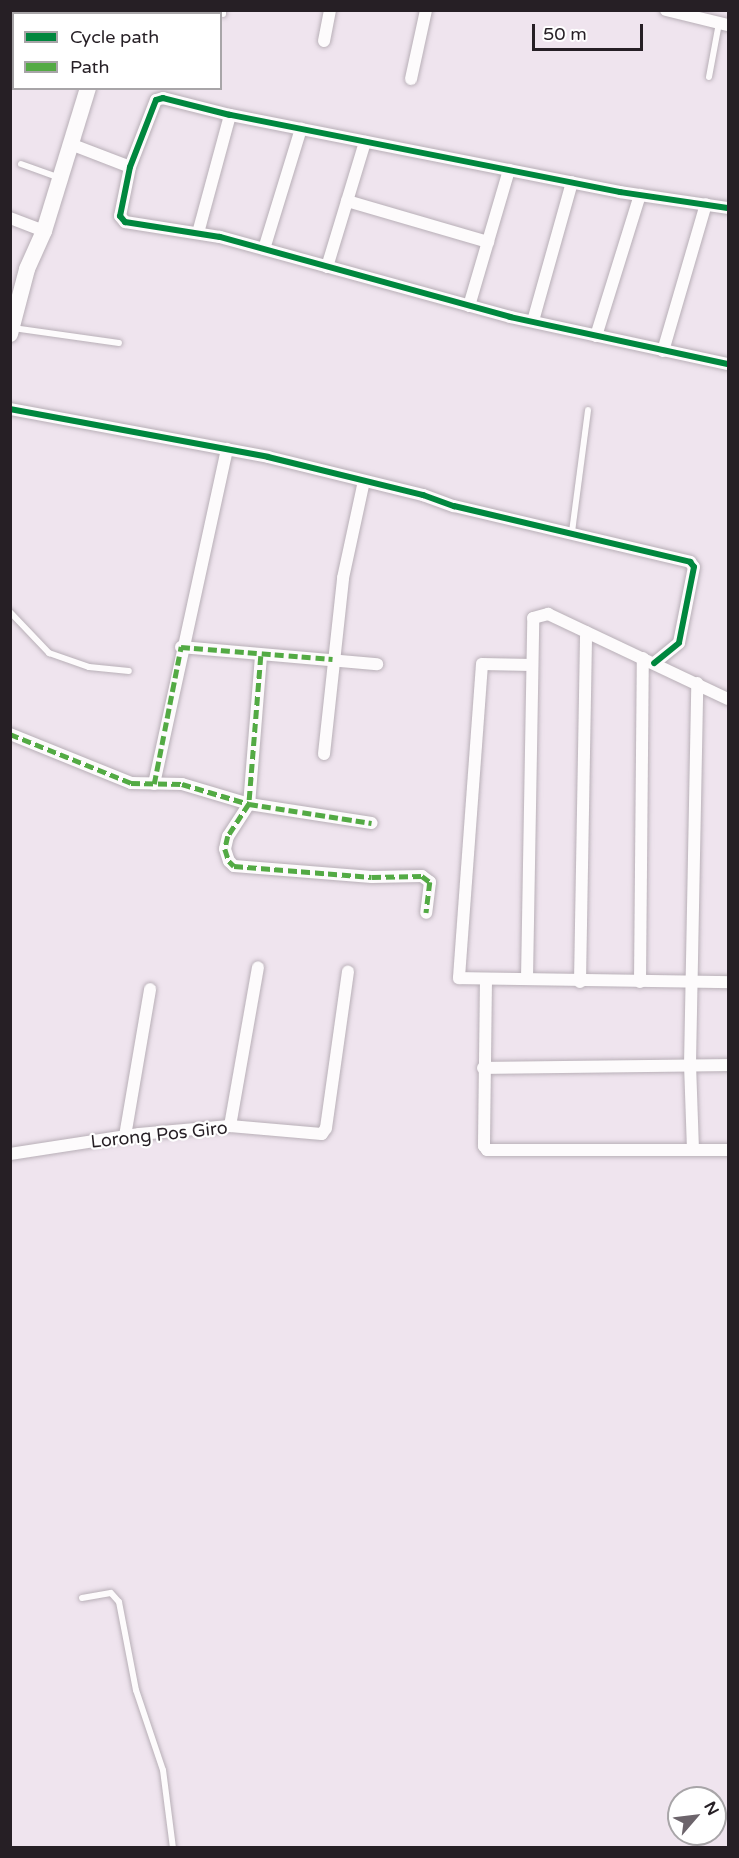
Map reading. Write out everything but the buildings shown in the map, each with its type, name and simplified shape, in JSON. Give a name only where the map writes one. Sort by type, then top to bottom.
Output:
[{"type":"main road","points":[[12,322],[27,269],[44,231],[73,145],[87,90]]},
{"type":"street","points":[[324,41],[330,10]]},
{"type":"street","points":[[411,79],[426,10]]},
{"type":"street","points":[[666,10],[724,24]]},
{"type":"street","points":[[729,208],[640,195],[509,170],[158,99],[130,167],[121,219],[198,233],[469,306],[729,364]]},
{"type":"street","points":[[198,233],[231,115]]},
{"type":"street","points":[[264,249],[301,129]]},
{"type":"street","points":[[327,267],[365,142]]},
{"type":"street","points":[[73,145],[130,167]]},
{"type":"street","points":[[469,306],[509,170]]},
{"type":"street","points":[[533,321],[572,182]]},
{"type":"street","points":[[596,336],[640,195]]},
{"type":"street","points":[[347,201],[488,242]]},
{"type":"street","points":[[663,351],[706,204]]},
{"type":"street","points":[[10,218],[44,231]]},
{"type":"street","points":[[10,409],[227,449],[364,481],[454,506],[572,532],[694,566],[679,644],[648,661]]},
{"type":"street","points":[[154,784],[181,647],[227,449]]},
{"type":"street","points":[[324,754],[343,578],[364,481]]},
{"type":"street","points":[[527,979],[532,665],[536,615],[548,615],[729,699]]},
{"type":"street","points":[[580,982],[586,632]]},
{"type":"street","points":[[181,647],[261,656],[333,659],[376,664]]},
{"type":"street","points":[[261,656],[249,804],[228,836],[226,855],[234,866],[372,877],[422,876],[430,882],[426,913]]},
{"type":"street","points":[[639,982],[648,661]]},
{"type":"street","points":[[532,665],[482,664],[458,974],[463,979],[729,982]]},
{"type":"street","points":[[693,1150],[690,1064],[694,982],[697,683]]},
{"type":"street","points":[[10,734],[131,783],[182,784],[249,804],[372,823]]},
{"type":"street","points":[[230,1126],[258,967]]},
{"type":"street","name":"Lorong Pos Giro","points":[[10,1154],[125,1136],[230,1126],[322,1134],[326,1128],[348,972]]},
{"type":"street","points":[[486,979],[483,1068],[487,1150],[729,1150]]},
{"type":"street","points":[[125,1136],[150,989]]},
{"type":"street","points":[[483,1068],[729,1065]]},
{"type":"lane","points":[[709,77],[724,24]]},
{"type":"lane","points":[[21,164],[60,178]]},
{"type":"lane","points":[[12,322],[119,343]]},
{"type":"lane","points":[[572,532],[588,410]]},
{"type":"lane","points":[[10,612],[49,653],[88,667],[129,670]]},
{"type":"lane","points":[[82,1598],[111,1593],[119,1602],[136,1690],[163,1770],[173,1848]]},
{"type":"marked path","points":[[154,784],[181,647],[333,659]]},
{"type":"marked path","points":[[261,656],[249,804],[228,836],[225,849],[229,861],[234,866],[372,877],[422,876],[430,882],[426,913]]},
{"type":"marked path","points":[[10,734],[131,783],[182,784],[249,804],[372,823]]},
{"type":"cycle path","points":[[728,208],[620,192],[230,115],[163,98],[156,100],[130,167],[120,216],[125,222],[220,237],[510,317],[728,364]]},
{"type":"cycle path","points":[[10,409],[268,457],[423,495],[454,506],[690,562],[694,567],[679,643],[654,663]]}]
